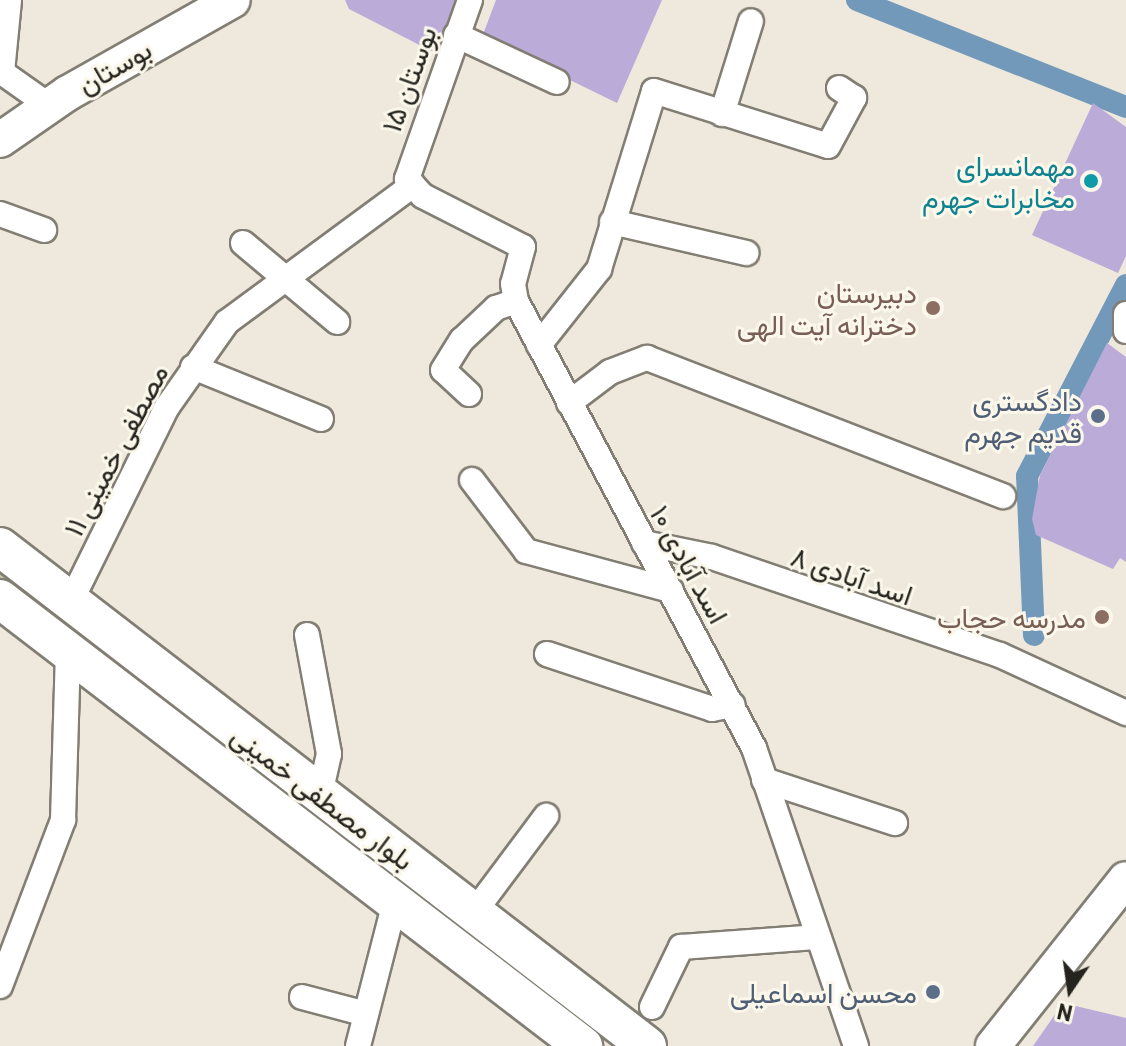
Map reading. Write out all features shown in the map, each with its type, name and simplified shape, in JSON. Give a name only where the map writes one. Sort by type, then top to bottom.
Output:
[{"type":"main road","name":"بوستان","points":[[0,140],[233,0]]},
{"type":"main road","name":"بلوار مصطفی خمینی","points":[[0,547],[647,1046]]},
{"type":"main road","name":"بلوار مصطفی خمینی","points":[[0,599],[583,1046]]},
{"type":"main road","points":[[993,1046],[1126,879]]},
{"type":"main road","points":[[496,980],[521,949]]},
{"type":"street","points":[[9,0],[1,72],[51,107]]},
{"type":"street","name":"بوستان ۱۵","points":[[410,182],[470,0]]},
{"type":"street","points":[[722,114],[751,21]]},
{"type":"street","points":[[456,35],[557,82]]},
{"type":"street","points":[[539,345],[599,269],[654,91],[828,146],[854,98],[839,88]]},
{"type":"street","points":[[410,182],[523,247],[513,284],[516,301],[496,308],[462,340],[443,370],[469,394]]},
{"type":"street","name":"مصطفی خمینی ۱۱","points":[[70,603],[193,367],[227,322],[410,182]]},
{"type":"street","points":[[0,214],[44,230]]},
{"type":"street","points":[[612,222],[746,253]]},
{"type":"street","points":[[243,243],[337,322]]},
{"type":"street","name":"اسد آبادی ۱۰","points":[[516,301],[733,705],[764,780],[856,1046]]},
{"type":"street","points":[[1126,314],[1126,331]]},
{"type":"street","points":[[569,403],[610,372],[647,358],[1003,496]]},
{"type":"street","points":[[193,367],[321,419]]},
{"type":"street","points":[[472,480],[526,551],[671,590]]},
{"type":"street","name":"اسد آبادی ۸","points":[[644,543],[712,557],[1000,655],[1126,713]]},
{"type":"street","points":[[307,635],[329,754],[320,794]]},
{"type":"street","points":[[0,986],[63,820],[68,651]]},
{"type":"street","points":[[547,654],[712,709],[733,705]]},
{"type":"street","points":[[764,780],[895,823]]},
{"type":"street","points":[[475,911],[546,816]]},
{"type":"street","points":[[358,1046],[395,902]]},
{"type":"street","points":[[652,1007],[681,947],[816,937]]},
{"type":"street","points":[[302,997],[366,1014]]},
{"type":"green space","points":[[0,564],[489,942],[481,951],[0,583]]},
{"type":"building","points":[[345,0],[463,0],[441,56],[349,9]]},
{"type":"building","points":[[496,0],[662,0],[617,103],[482,37]]},
{"type":"building","name":"مهمانسرای مخابرات جهرم","points":[[1093,103],[1126,127],[1126,256],[1118,273],[1032,235]]},
{"type":"building","name":"دادگستری قدیم جهرم","points":[[1107,343],[1126,357],[1126,562],[1120,558],[1113,569],[1036,535],[1032,519],[1040,475]]},
{"type":"building","points":[[1063,1003],[1126,1018],[1126,1046],[1033,1046]]},
{"type":"waterway","points":[[857,0],[1126,107]]},
{"type":"waterway","points":[[1034,635],[1027,476],[1126,285]]},
{"type":"place","name":"مهمانسرای مخابرات جهرم","points":[[1091,181]]},
{"type":"place","name":"دبیرستان دخترانه آیت الهی","points":[[933,308]]},
{"type":"place","name":"دادگستری قدیم جهرم","points":[[1098,416]]},
{"type":"place","name":"مدرسه حجاب","points":[[1102,617]]},
{"type":"place","name":"محسن اسماعیلی","points":[[933,992]]}]
